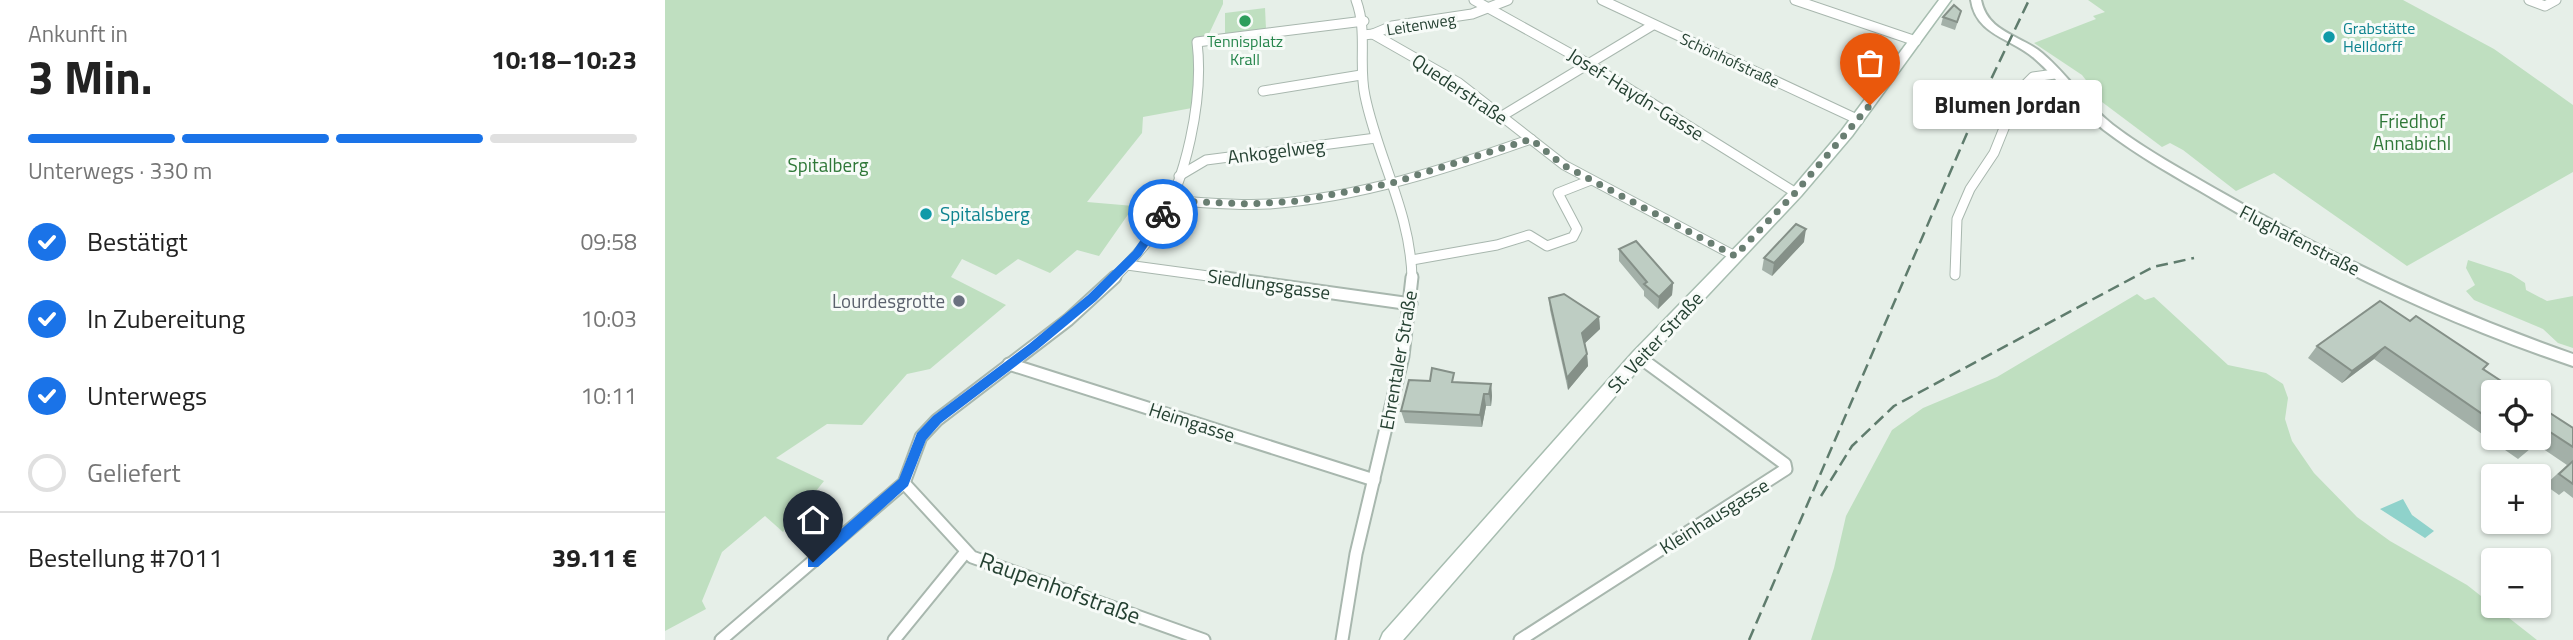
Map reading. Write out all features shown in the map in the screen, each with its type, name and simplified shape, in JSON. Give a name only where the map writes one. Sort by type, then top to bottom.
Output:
[{"type":"main road","name":"St. Veiter Straße","points":[[1390,640],[1639,357],[1795,193],[1859,120],[1945,0]]},
{"type":"street","name":"Ehrentaler Straße","points":[[1342,640],[1374,480],[1402,363],[1411,304],[1412,260],[1407,230],[1376,138],[1361,75],[1368,34],[1356,0]]},
{"type":"street","name":"Josef-Haydn-Gasse","points":[[1474,0],[1588,64],[1795,193]]},
{"type":"street","name":"Leitenweg","points":[[1368,34],[1392,26],[1443,21],[1508,0]]},
{"type":"street","name":"Schönhofstraße","points":[[1602,0],[1859,120]]},
{"type":"street","points":[[1795,0],[1916,41]]},
{"type":"street","name":"Flughafenstraße","points":[[1976,0],[1976,14],[1983,22],[2033,51],[2083,106],[2112,131],[2254,218],[2414,297],[2573,360]]},
{"type":"street","points":[[2529,0],[2545,6],[2556,0]]},
{"type":"street","points":[[721,640],[904,482],[921,437],[944,414],[1074,314],[1127,265],[1172,201],[1198,97],[1202,71],[1197,42],[1364,21]]},
{"type":"street","points":[[1502,116],[1653,25]]},
{"type":"street","name":"Quederstraße","points":[[1368,34],[1459,83],[1563,165],[1735,256]]},
{"type":"street","points":[[1955,275],[1957,219],[1970,189],[1994,153],[2019,91],[2033,76],[2055,74]]},
{"type":"street","points":[[1262,91],[1361,75]]},
{"type":"street","name":"Ankogelweg","points":[[1179,176],[1206,160],[1376,138]]},
{"type":"street","points":[[1172,201],[1266,204],[1392,183],[1531,139]]},
{"type":"street","points":[[1412,260],[1497,245],[1529,235],[1547,246],[1573,237],[1577,229],[1558,193],[1591,180]]},
{"type":"street","name":"Siedlungsgasse","points":[[1127,265],[1411,304]]},
{"type":"street","name":"Kleinhausgasse","points":[[1520,640],[1786,468],[1721,416],[1639,357]]},
{"type":"street","name":"Heimgasse","points":[[1009,364],[1374,480]]},
{"type":"street","name":"Raupenhofstraße","points":[[904,482],[965,553],[1204,640]]},
{"type":"street","points":[[894,640],[965,553]]},
{"type":"green space","name":"Spitalberg","points":[[665,0],[1223,0],[1223,4],[1207,38],[1194,40],[1192,108],[1143,117],[1142,133],[1087,202],[1134,206],[1099,256],[1077,250],[1050,273],[1018,259],[996,275],[962,259],[951,277],[1006,305],[930,369],[907,374],[862,425],[827,424],[776,458],[824,481],[783,532],[765,516],[722,552],[702,601],[706,609],[665,631]]},
{"type":"green space","name":"Friedhof Annabichl","points":[[2088,0],[2403,0],[2494,49],[2573,105],[2573,172],[2407,266],[2274,173],[2236,191],[2183,150],[2170,143],[2162,147],[2082,87],[2089,84],[2082,75],[2034,43],[2096,19],[2093,16],[2105,12]]},
{"type":"green space","name":"Tennisplatz Krall","points":[[1265,8],[1266,29],[1225,34],[1225,13]]},
{"type":"green space","points":[[2468,260],[2511,274],[2525,283],[2526,290],[2547,301],[2573,296],[2573,348],[2558,343],[2543,329],[2474,300],[2466,291],[2475,285],[2466,268]]},
{"type":"green space","points":[[2137,294],[2145,300],[2154,297],[2228,365],[2266,373],[2283,384],[2288,398],[2285,419],[2292,441],[2314,473],[2357,517],[2390,541],[2467,585],[2481,596],[2481,618],[2509,618],[2537,640],[1811,640],[1834,568],[1846,516],[1892,430],[1923,408],[1997,377]]},
{"type":"water","points":[[2403,499],[2412,515],[2434,531],[2425,538],[2380,509]]},
{"type":"building","points":[[1954,5],[1961,11],[1957,22],[1943,17]]},
{"type":"building","points":[[1796,224],[1806,229],[1774,263],[1764,258]]},
{"type":"building","points":[[1636,241],[1673,283],[1659,297],[1644,284],[1647,282],[1619,249]]},
{"type":"building","points":[[1564,294],[1599,317],[1582,333],[1587,354],[1567,378],[1549,298]]},
{"type":"building","points":[[2380,301],[2410,321],[2416,316],[2488,364],[2483,369],[2500,380],[2481,380],[2481,413],[2385,347],[2352,371],[2317,346]]},
{"type":"building","points":[[1432,368],[1454,373],[1452,382],[1491,384],[1489,394],[1484,394],[1480,415],[1401,411],[1409,380],[1430,381]]},
{"type":"building","points":[[2551,414],[2573,428],[2573,447],[2551,433]]},
{"type":"building","points":[[2573,461],[2573,484],[2559,474]]},
{"type":"railway","points":[[1749,640],[1983,96],[2029,0]]},
{"type":"railway","points":[[1821,496],[1852,446],[1894,406],[2153,267],[2194,258]]},
{"type":"way so far","points":[[1163,214],[1172,201],[1266,204],[1298,201],[1392,183],[1467,162],[1531,139],[1563,165],[1735,256],[1795,193],[1870,105]]},
{"type":"place","name":"Tennisplatz Krall","points":[[1245,21]]},
{"type":"place","name":"Grabstätte Helldorff","points":[[2329,37]]},
{"type":"place","name":"Blumen Jordan","points":[[1870,105]]},
{"type":"place","name":"Spitalsberg","points":[[926,214]]},
{"type":"place","name":"Lourdesgrotte","points":[[959,301]]},
{"type":"route","points":[[813,562],[904,482],[921,437],[937,420],[1092,298],[1137,254],[1163,214]]}]
